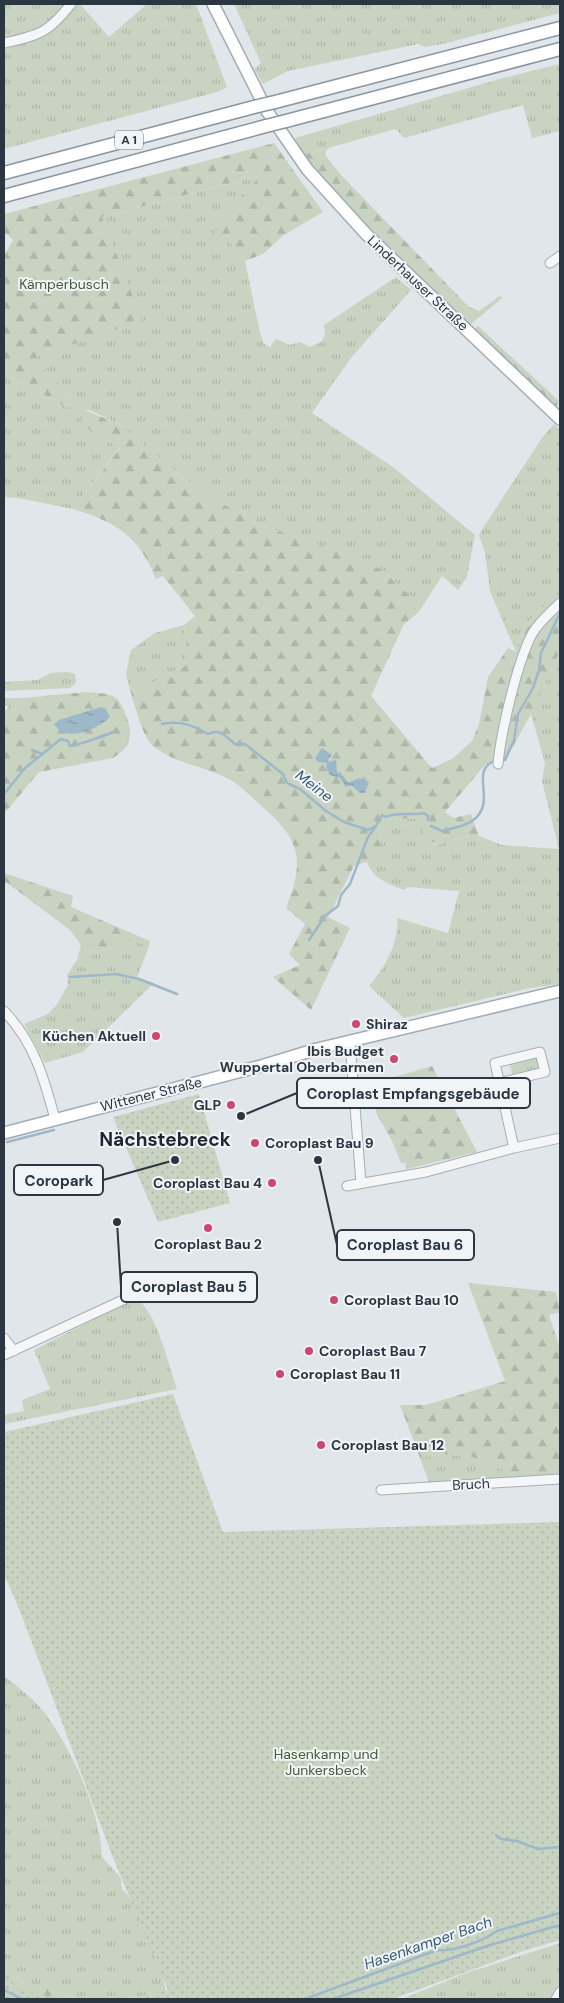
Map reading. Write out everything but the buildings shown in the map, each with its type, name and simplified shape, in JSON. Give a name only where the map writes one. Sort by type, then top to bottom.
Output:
[{"type":"highway","name":"A 1","points":[[4,173],[560,28]]},
{"type":"highway","name":"A 1","points":[[4,196],[560,48]]},
{"type":"main road","name":"Linderhauser Straße","points":[[213,4],[267,111],[307,169],[367,235],[560,419]]},
{"type":"main road","name":"Wittener Straße","points":[[4,1132],[261,1066],[317,1049],[350,1043],[560,992]]},
{"type":"street","points":[[4,43],[44,33],[71,4]]},
{"type":"street","points":[[550,263],[560,256]]},
{"type":"street","points":[[498,764],[503,734],[525,651],[543,618],[560,603]]},
{"type":"street","points":[[4,1011],[23,1034],[34,1053],[55,1119]]},
{"type":"street","points":[[350,1043],[360,1183]]},
{"type":"street","points":[[499,1083],[545,1072],[540,1052],[494,1063],[514,1148]]},
{"type":"street","points":[[347,1186],[426,1172],[514,1148],[560,1138]]},
{"type":"street","points":[[4,1355],[125,1299],[140,1289]]},
{"type":"street","points":[[4,1338],[14,1351]]},
{"type":"street","name":"Bruch","points":[[381,1490],[560,1480]]},
{"type":"street","points":[[556,1999],[560,1992]]},
{"type":"green space","points":[[4,4],[80,4],[109,37],[147,4],[196,4],[227,87],[217,92],[4,149]]},
{"type":"green space","points":[[234,4],[560,4],[560,13],[443,44],[425,47],[418,44],[288,71],[263,84],[254,69],[261,63]]},
{"type":"green space","points":[[560,64],[560,131],[532,138],[523,105],[404,138],[396,129],[303,155],[295,138],[503,78]]},
{"type":"green space","name":"Kämperbusch","points":[[274,143],[323,212],[284,235],[263,254],[245,261],[230,242],[219,242],[212,237],[233,204],[262,175],[102,217],[142,320],[31,359],[55,379],[74,402],[68,408],[4,372],[4,256],[13,240],[7,234],[4,234],[4,214]]},
{"type":"green space","points":[[329,148],[326,151],[326,156],[341,175],[469,307],[479,311],[500,296],[502,298],[469,326],[371,231],[303,155]]},
{"type":"green space","points":[[263,175],[233,204],[219,242],[230,242],[245,261],[264,344],[270,347],[276,339],[290,345],[300,342],[310,347],[321,342],[325,335],[324,325],[396,277],[411,290],[351,358],[312,413],[393,467],[475,535],[467,577],[458,590],[442,576],[418,613],[409,595],[382,570],[350,555],[256,524],[195,487],[117,423],[89,410],[84,410],[92,433],[120,447],[73,509],[4,497],[4,372],[68,408],[74,402],[55,379],[30,359],[141,320],[102,217]]},
{"type":"green space","points":[[478,326],[559,401],[555,409],[473,330]]},
{"type":"green space","points":[[84,410],[117,423],[195,487],[256,524],[350,555],[382,570],[409,595],[418,613],[404,624],[371,696],[432,768],[452,759],[472,741],[479,724],[488,677],[508,648],[516,652],[522,632],[532,618],[560,594],[560,650],[531,714],[506,759],[485,765],[445,812],[453,818],[471,814],[479,836],[468,836],[438,845],[421,835],[419,819],[386,818],[380,827],[381,851],[372,860],[354,866],[328,917],[350,928],[311,1010],[273,977],[300,965],[289,954],[305,924],[286,908],[296,874],[297,861],[290,837],[271,814],[235,783],[218,774],[161,752],[149,741],[142,728],[130,690],[159,680],[159,678],[185,666],[187,649],[184,625],[195,616],[163,576],[156,579],[134,541],[102,519],[73,509],[120,448],[92,433],[81,419]]},
{"type":"green space","points":[[554,424],[560,430],[560,594],[538,612],[526,625],[516,652],[490,591],[485,552],[479,536],[542,438]]},
{"type":"green space","points":[[184,625],[187,649],[185,666],[159,678],[159,680],[130,690],[126,674],[131,650],[155,633]]},
{"type":"green space","points":[[560,650],[560,984],[530,988],[404,1018],[369,986],[390,954],[396,936],[397,918],[448,933],[459,891],[407,887],[404,890],[377,877],[367,862],[381,851],[380,827],[386,818],[419,819],[432,842],[437,845],[469,836],[479,836],[502,845],[559,849],[542,781],[545,763],[531,714]]},
{"type":"green space","points":[[68,672],[75,674],[76,683],[70,688],[4,691],[4,682],[37,680],[51,673]]},
{"type":"green space","points":[[86,692],[109,695],[116,698],[119,702],[130,729],[129,740],[124,750],[113,758],[39,772],[4,814],[4,724],[23,698]]},
{"type":"green space","points":[[4,698],[23,698],[4,724],[4,713],[9,706],[4,705]]},
{"type":"green space","points":[[4,873],[73,896],[71,907],[150,941],[149,947],[132,940],[96,953],[81,945],[70,930],[6,882],[4,885]]},
{"type":"green space","points":[[132,940],[149,947],[137,977],[154,983],[83,1052],[45,1063],[24,1024],[48,1014],[58,1003],[68,985],[67,975],[77,960],[81,945],[96,953]]},
{"type":"green space","points":[[538,1057],[542,1065],[539,1071],[513,1077],[509,1061]]},
{"type":"green space","points":[[432,1066],[477,1152],[407,1169],[405,1163],[401,1163],[392,1141],[376,1112],[374,1083]]},
{"type":"green space","points":[[199,1094],[230,1203],[158,1222],[113,1117]]},
{"type":"green space","points":[[468,1283],[556,1292],[560,1312],[549,1315],[560,1348],[560,1477],[520,1478],[473,1457],[441,1454],[420,1458],[400,1405],[426,1405],[505,1381]]},
{"type":"green space","points":[[135,1298],[143,1304],[161,1339],[177,1389],[4,1424],[4,1415],[24,1411],[22,1400],[50,1389],[34,1350]]},
{"type":"green space","name":"Hasenkamp und Junkersbeck","points":[[173,1394],[223,1532],[560,1522],[560,1940],[523,1951],[393,1999],[133,1999],[168,1990],[112,1855],[20,1611],[4,1574],[4,1432]]},
{"type":"green space","points":[[441,1454],[473,1457],[520,1478],[430,1485],[420,1458]]},
{"type":"green space","points":[[4,1676],[40,1707],[65,1744],[90,1800],[100,1839],[102,1857],[121,1878],[122,1889],[134,1902],[161,1966],[167,1997],[76,1999],[50,1989],[31,1989],[4,1970]]},
{"type":"green space","points":[[560,1943],[560,1999],[402,1999],[466,1973]]},
{"type":"green space","points":[[4,1970],[31,1989],[50,1989],[76,1999],[4,1999]]},
{"type":"green space","points":[[4,1970],[17,1988],[53,1999],[4,1999]]},
{"type":"green space","points":[[123,1997],[133,1999],[105,1999]]},
{"type":"water","points":[[101,707],[105,708],[110,717],[90,730],[74,734],[66,733],[59,730],[54,724],[59,720]]},
{"type":"water","points":[[322,748],[332,755],[328,759],[329,762],[336,760],[337,772],[341,773],[348,783],[359,778],[369,782],[365,793],[360,793],[351,785],[346,787],[340,778],[330,775],[326,768],[327,763],[318,762],[315,758]]},
{"type":"waterway","name":"Meine","points":[[502,760],[505,760],[514,740],[518,714],[533,688],[539,670],[541,653],[560,613]]},
{"type":"waterway","name":"Meine","points":[[162,724],[186,724],[208,734],[212,732],[220,733],[235,744],[245,744],[283,774],[287,783],[300,789],[326,811],[344,822],[368,830],[376,826],[382,815],[386,817],[395,814],[424,813],[428,816],[428,820]]},
{"type":"waterway","name":"Meine","points":[[4,794],[25,768],[61,739],[68,741],[70,746],[113,732]]},
{"type":"waterway","points":[[32,750],[42,754]]},
{"type":"waterway","name":"Meine","points":[[431,826],[442,831],[469,823],[479,814],[484,798],[483,774],[486,767],[492,762]]},
{"type":"waterway","points":[[309,940],[325,916],[338,906],[341,895],[350,884],[368,837],[376,826]]},
{"type":"waterway","points":[[70,977],[116,974],[139,979],[177,994]]},
{"type":"waterway","points":[[7,1142],[54,1130]]},
{"type":"waterway","points":[[496,1835],[501,1839],[517,1841],[538,1849],[560,1847]]},
{"type":"waterway","name":"Hasenkamper Bach","points":[[305,1999],[437,1950],[468,1945],[497,1931],[560,1913]]},
{"type":"waterway","points":[[333,1999],[490,1945],[560,1925]]},
{"type":"waterway","name":"Hasenkamper Bach","points":[[4,1990],[22,1999]]},
{"type":"place","name":"Shiraz","points":[[356,1024]]},
{"type":"place","name":"Küchen Aktuell","points":[[156,1036]]},
{"type":"place","name":"Ibis Budget Wuppertal Oberbarmen","points":[[394,1059]]},
{"type":"place","name":"GLP","points":[[231,1105]]},
{"type":"place","name":"Coroplast Empfangsgebäude","points":[[241,1116]]},
{"type":"place","name":"Coroplast Bau 9","points":[[255,1143]]},
{"type":"place","name":"Coropark","points":[[175,1160]]},
{"type":"place","name":"Coroplast Bau 6","points":[[318,1160]]},
{"type":"place","name":"Coroplast Bau 4","points":[[272,1183]]},
{"type":"place","name":"Coroplast Bau 5","points":[[117,1222]]},
{"type":"place","name":"Coroplast Bau 2","points":[[208,1228]]},
{"type":"place","name":"Coroplast Bau 10","points":[[334,1300]]},
{"type":"place","name":"Coroplast Bau 7","points":[[309,1351]]},
{"type":"place","name":"Coroplast Bau 11","points":[[280,1374]]},
{"type":"place","name":"Coroplast Bau 12","points":[[321,1445]]},
{"type":"district","name":"Nächstebreck","points":[[165,1139]]}]
